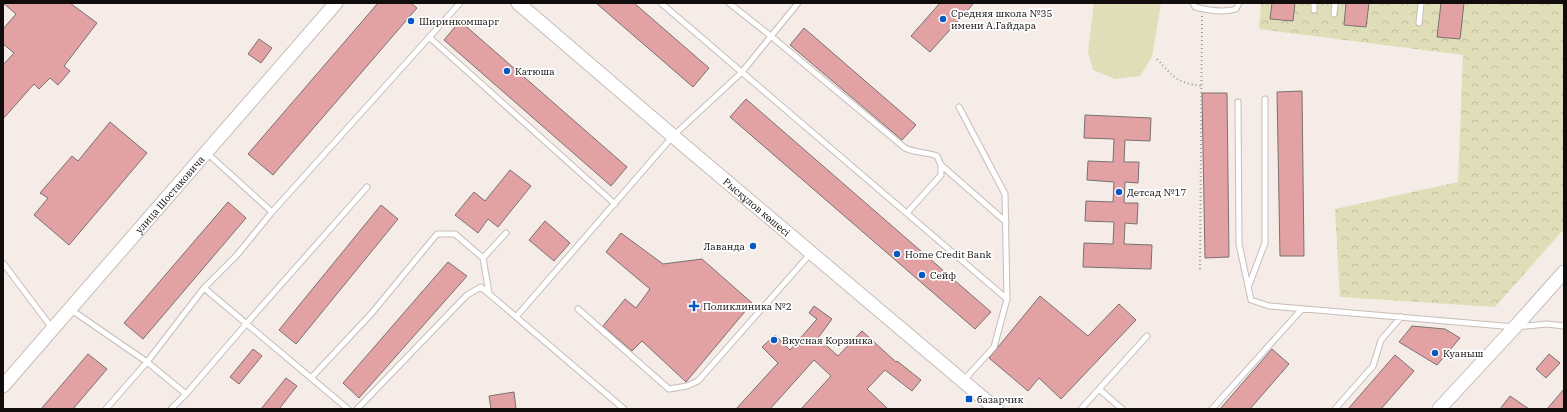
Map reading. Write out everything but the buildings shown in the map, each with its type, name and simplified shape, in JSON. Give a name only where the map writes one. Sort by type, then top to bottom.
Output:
[{"type":"street","name":"улица Шостаковича","points":[[3,386],[336,3]]},
{"type":"street","name":"Рысқұлов көшесі","points":[[518,3],[996,409]]},
{"type":"street","points":[[1444,407],[1564,272]]},
{"type":"lane","points":[[106,409],[147,362],[204,288],[237,255],[272,212],[460,3]]},
{"type":"lane","points":[[661,3],[1007,299]]},
{"type":"lane","points":[[729,3],[905,148],[914,152],[928,153],[936,156],[941,165],[1006,222]]},
{"type":"lane","points":[[516,317],[674,136],[742,72],[772,37],[798,3]]},
{"type":"lane","points":[[1193,3],[1195,7],[1202,9],[1230,11],[1236,10],[1239,3]]},
{"type":"lane","points":[[1314,3],[1314,10]]},
{"type":"lane","points":[[1334,14],[1335,3]]},
{"type":"lane","points":[[1419,23],[1422,3]]},
{"type":"lane","points":[[429,37],[615,204]]},
{"type":"lane","points":[[1248,286],[1265,243],[1264,99]]},
{"type":"lane","points":[[1238,102],[1239,244],[1251,300],[1269,306],[1516,327],[1547,324],[1564,326]]},
{"type":"lane","points":[[959,107],[1006,194],[1007,299],[994,348],[963,381]]},
{"type":"lane","points":[[206,152],[272,212]]},
{"type":"lane","points":[[907,213],[941,175],[941,165]]},
{"type":"lane","points":[[171,409],[186,394],[367,187]]},
{"type":"lane","points":[[483,258],[506,233]]},
{"type":"lane","points":[[312,377],[371,314],[437,234],[455,234],[483,258],[489,293]]},
{"type":"lane","points":[[578,309],[669,389],[687,386],[698,381],[811,252]]},
{"type":"lane","points":[[3,263],[53,329]]},
{"type":"lane","points":[[357,409],[467,295],[481,287],[624,409]]},
{"type":"lane","points":[[204,288],[312,377],[348,409]]},
{"type":"lane","points":[[70,309],[147,362],[186,394]]},
{"type":"lane","points":[[1212,409],[1302,309]]},
{"type":"lane","points":[[1335,409],[1374,366],[1380,340],[1401,317]]},
{"type":"lane","points":[[1081,409],[1147,336]]},
{"type":"lane","points":[[1099,389],[1122,409]]},
{"type":"path","points":[[1200,269],[1202,9]]},
{"type":"path","points":[[1157,59],[1177,80],[1185,84],[1202,86]]},
{"type":"green space","points":[[1094,3],[1161,3],[1152,57],[1140,76],[1115,79],[1093,70],[1088,52]]},
{"type":"green space","points":[[1261,3],[1564,3],[1564,229],[1495,307],[1340,297],[1335,209],[1458,182],[1463,55],[1259,29]]},
{"type":"place","name":"Средняя школа №35 имени А.Гайдара","points":[[943,19]]},
{"type":"place","name":"Ширинкомшарг","points":[[411,21]]},
{"type":"place","name":"Катюша","points":[[507,71]]},
{"type":"place","name":"Детсад №17","points":[[1119,192]]},
{"type":"place","name":"Лаванда","points":[[753,246]]},
{"type":"place","name":"Home Credit Bank","points":[[897,254]]},
{"type":"place","name":"Сейф","points":[[922,275]]},
{"type":"place","name":"Поликлиника №2","points":[[694,306]]},
{"type":"place","name":"Вкусная Корзинка","points":[[774,340]]},
{"type":"place","name":"Куаныш","points":[[1435,353]]},
{"type":"place","name":"базарчик","points":[[969,399]]}]
